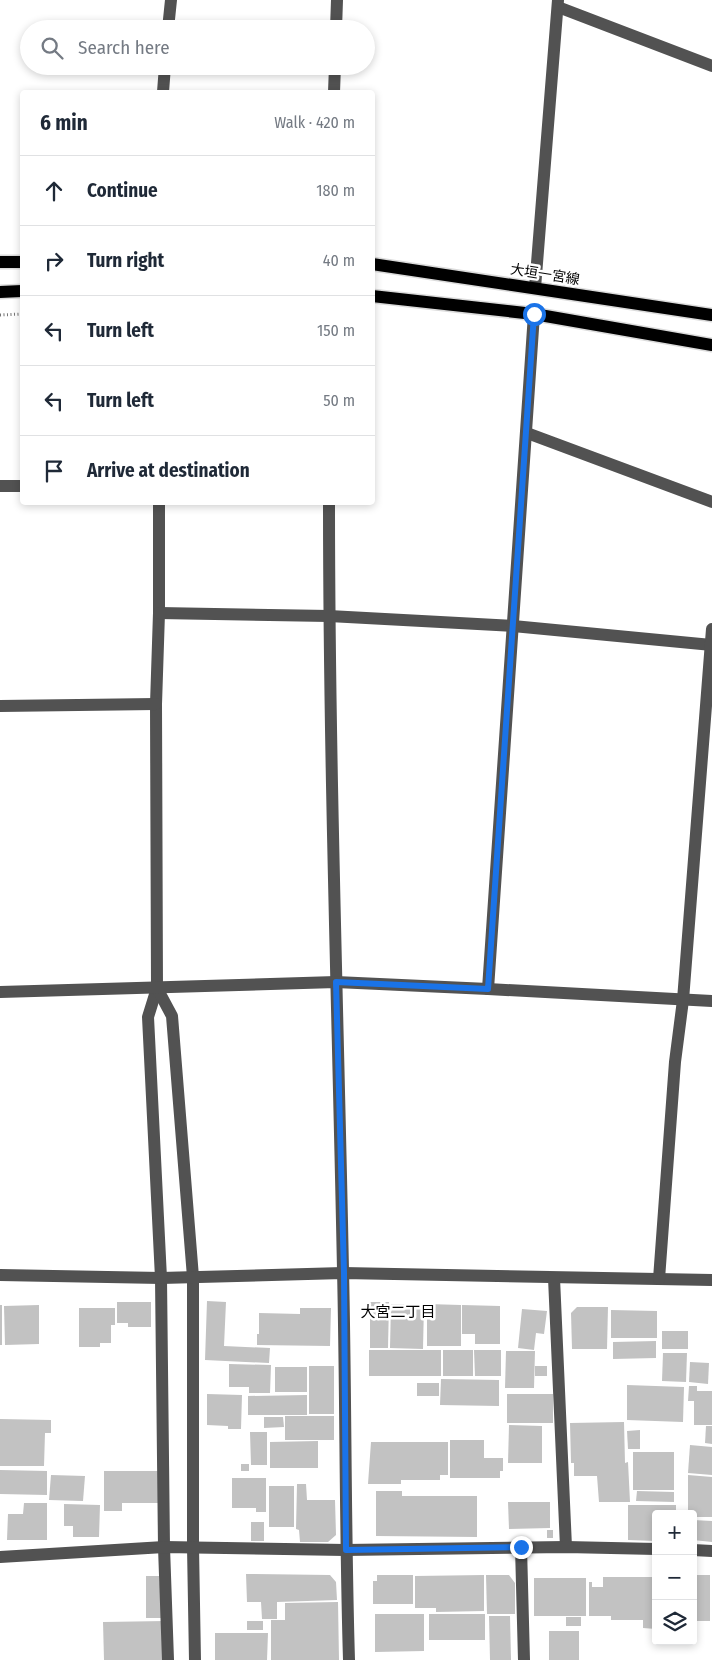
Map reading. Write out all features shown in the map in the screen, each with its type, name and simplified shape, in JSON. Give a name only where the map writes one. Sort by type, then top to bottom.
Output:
[{"type":"main road","points":[[0,262],[20,262]]},
{"type":"main road","name":"大垣一宮線","points":[[375,264],[712,315]]},
{"type":"main road","points":[[0,292],[20,291]]},
{"type":"main road","points":[[375,296],[534,314],[712,344]]},
{"type":"street","points":[[169,20],[171,0]]},
{"type":"street","points":[[336,20],[337,0]]},
{"type":"street","points":[[535,288],[558,4],[712,66]]},
{"type":"street","points":[[163,90],[164,75]]},
{"type":"street","points":[[334,90],[335,75]]},
{"type":"street","points":[[488,989],[534,314]]},
{"type":"street","points":[[527,433],[712,502]]},
{"type":"street","points":[[0,486],[20,486]]},
{"type":"street","points":[[159,505],[159,613],[156,704],[157,988],[148,1017],[162,1278],[164,1547],[168,1660]]},
{"type":"street","points":[[329,505],[329,616],[344,1273],[346,1550],[349,1660]]},
{"type":"street","points":[[159,613],[329,616],[513,626],[711,645]]},
{"type":"street","points":[[658,1279],[675,1062],[683,1000],[712,629]]},
{"type":"street","points":[[0,706],[156,704]]},
{"type":"street","points":[[0,992],[336,982],[712,1001]]},
{"type":"street","points":[[157,988],[172,1016],[193,1277],[195,1660]]},
{"type":"street","points":[[0,1276],[162,1278],[344,1273],[712,1280]]},
{"type":"street","points":[[554,1278],[566,1547]]},
{"type":"street","points":[[0,1556],[164,1547],[346,1550],[521,1547],[652,1549]]},
{"type":"street","points":[[521,1547],[524,1660]]},
{"type":"street","points":[[697,1550],[712,1551]]},
{"type":"path","points":[[0,315],[20,314]]},
{"type":"building","points":[[207,1301],[226,1302],[224,1346],[270,1348],[269,1363],[205,1360]]},
{"type":"building","points":[[117,1302],[151,1302],[151,1327],[128,1327],[128,1323],[117,1323]]},
{"type":"building","points":[[370,1302],[389,1302],[388,1348],[370,1348]]},
{"type":"building","points":[[391,1304],[424,1304],[423,1349],[390,1348]]},
{"type":"building","points":[[427,1304],[461,1305],[461,1346],[427,1346]]},
{"type":"building","points":[[0,1305],[2,1305],[2,1345],[0,1345]]},
{"type":"building","points":[[39,1305],[39,1344],[5,1345],[4,1306]]},
{"type":"building","points":[[462,1305],[500,1306],[500,1344],[475,1344],[475,1334],[462,1334]]},
{"type":"building","points":[[577,1307],[608,1307],[607,1349],[572,1349],[571,1313]]},
{"type":"building","points":[[79,1308],[115,1308],[115,1325],[111,1325],[111,1343],[100,1343],[100,1347],[79,1347]]},
{"type":"building","points":[[300,1308],[331,1308],[330,1346],[257,1345],[259,1313],[300,1314]]},
{"type":"building","points":[[522,1309],[547,1311],[544,1334],[536,1333],[534,1350],[518,1348]]},
{"type":"building","points":[[611,1310],[657,1311],[657,1338],[611,1338]]},
{"type":"building","points":[[662,1331],[688,1331],[688,1349],[662,1349]]},
{"type":"building","points":[[656,1341],[656,1358],[613,1359],[613,1342]]},
{"type":"building","points":[[369,1350],[441,1350],[441,1376],[369,1376]]},
{"type":"building","points":[[443,1350],[473,1350],[473,1376],[443,1376]]},
{"type":"building","points":[[474,1350],[501,1350],[501,1376],[475,1376]]},
{"type":"building","points":[[506,1351],[535,1351],[534,1388],[505,1388]]},
{"type":"building","points":[[663,1353],[687,1353],[686,1382],[662,1381]]},
{"type":"building","points":[[690,1362],[709,1363],[708,1384],[689,1382]]},
{"type":"building","points":[[229,1364],[271,1365],[270,1393],[249,1393],[249,1387],[229,1387]]},
{"type":"building","points":[[309,1366],[334,1366],[334,1414],[309,1414]]},
{"type":"building","points":[[535,1366],[547,1366],[547,1376],[535,1376]]},
{"type":"building","points":[[275,1367],[307,1367],[307,1392],[275,1392]]},
{"type":"building","points":[[441,1379],[499,1380],[499,1406],[440,1405]]},
{"type":"building","points":[[417,1383],[439,1383],[439,1396],[417,1396]]},
{"type":"building","points":[[627,1385],[684,1387],[683,1422],[627,1420]]},
{"type":"building","points":[[689,1386],[697,1386],[697,1391],[712,1391],[712,1425],[694,1425],[694,1401],[688,1401]]},
{"type":"building","points":[[207,1394],[242,1395],[241,1429],[228,1429],[228,1426],[207,1425]]},
{"type":"building","points":[[507,1394],[553,1394],[553,1423],[507,1423]]},
{"type":"building","points":[[307,1395],[307,1415],[248,1415],[248,1396]]},
{"type":"building","points":[[285,1416],[334,1416],[334,1440],[285,1440]]},
{"type":"building","points":[[264,1417],[283,1417],[284,1427],[264,1428]]},
{"type":"building","points":[[0,1419],[51,1420],[51,1433],[45,1433],[44,1466],[0,1466]]},
{"type":"building","points":[[624,1422],[625,1463],[628,1462],[630,1502],[599,1502],[597,1476],[574,1476],[574,1463],[571,1463],[570,1423]]},
{"type":"building","points":[[509,1425],[542,1426],[542,1463],[508,1463]]},
{"type":"building","points":[[706,1426],[712,1426],[712,1444],[705,1443]]},
{"type":"building","points":[[640,1430],[640,1449],[628,1449],[627,1431]]},
{"type":"building","points":[[250,1432],[267,1432],[267,1465],[251,1465]]},
{"type":"building","points":[[450,1440],[484,1440],[484,1458],[503,1458],[503,1471],[500,1471],[500,1478],[450,1478]]},
{"type":"building","points":[[318,1441],[318,1468],[270,1468],[270,1442]]},
{"type":"building","points":[[371,1442],[448,1442],[448,1475],[440,1475],[440,1480],[401,1480],[401,1484],[368,1484]]},
{"type":"building","points":[[690,1445],[712,1447],[712,1475],[688,1473]]},
{"type":"building","points":[[633,1452],[674,1452],[674,1490],[633,1490]]},
{"type":"building","points":[[241,1464],[249,1464],[249,1471],[241,1471]]},
{"type":"building","points":[[0,1470],[47,1471],[47,1495],[0,1494]]},
{"type":"building","points":[[104,1471],[158,1471],[158,1503],[122,1503],[122,1511],[104,1511]]},
{"type":"building","points":[[51,1475],[85,1476],[83,1501],[49,1500]]},
{"type":"building","points":[[688,1475],[712,1477],[712,1517],[697,1517],[697,1510],[688,1510]]},
{"type":"building","points":[[232,1478],[266,1478],[266,1512],[256,1512],[256,1508],[232,1508]]},
{"type":"building","points":[[297,1484],[306,1484],[307,1500],[335,1500],[336,1535],[328,1542],[300,1542],[299,1530],[296,1529]]},
{"type":"building","points":[[269,1486],[294,1486],[294,1527],[269,1527]]},
{"type":"building","points":[[376,1491],[402,1491],[402,1496],[477,1496],[477,1537],[376,1536]]},
{"type":"building","points":[[637,1491],[674,1492],[674,1502],[636,1501]]},
{"type":"building","points":[[508,1502],[550,1502],[550,1528],[509,1529]]},
{"type":"building","points":[[24,1503],[47,1503],[47,1540],[7,1540],[8,1514],[23,1514]]},
{"type":"building","points":[[64,1504],[100,1505],[99,1537],[73,1537],[73,1526],[64,1526]]},
{"type":"building","points":[[628,1505],[676,1505],[676,1510],[652,1510],[652,1541],[628,1540]]},
{"type":"building","points":[[697,1520],[712,1521],[712,1542],[697,1540]]},
{"type":"building","points":[[251,1522],[264,1522],[264,1541],[251,1541]]},
{"type":"building","points":[[547,1530],[553,1530],[553,1538],[547,1538]]},
{"type":"building","points":[[246,1574],[330,1575],[336,1582],[337,1600],[277,1602],[277,1619],[262,1619],[261,1602],[247,1602]]},
{"type":"building","points":[[377,1575],[413,1575],[413,1604],[373,1604],[373,1581],[377,1581]]},
{"type":"building","points":[[484,1575],[484,1611],[436,1612],[436,1608],[415,1608],[415,1576]]},
{"type":"building","points":[[486,1575],[509,1575],[515,1583],[515,1614],[487,1614]]},
{"type":"building","points":[[697,1575],[710,1575],[710,1621],[697,1621]]},
{"type":"building","points":[[146,1576],[159,1576],[164,1618],[146,1618]]},
{"type":"building","points":[[603,1577],[652,1577],[652,1629],[643,1628],[643,1620],[611,1620],[611,1616],[589,1616],[589,1582],[592,1582],[592,1587],[603,1587]]},
{"type":"building","points":[[534,1578],[586,1578],[586,1616],[534,1616]]},
{"type":"building","points":[[338,1602],[339,1660],[271,1660],[271,1620],[285,1620],[285,1603]]},
{"type":"building","points":[[375,1614],[424,1614],[424,1651],[375,1652]]},
{"type":"building","points":[[429,1614],[485,1614],[485,1640],[429,1640]]},
{"type":"building","points":[[489,1616],[510,1616],[511,1660],[490,1660]]},
{"type":"building","points":[[566,1617],[581,1617],[581,1626],[566,1626]]},
{"type":"building","points":[[165,1621],[165,1660],[104,1660],[103,1622]]},
{"type":"building","points":[[247,1621],[263,1621],[263,1630],[247,1630]]},
{"type":"building","points":[[549,1631],[579,1631],[579,1660],[549,1660]]},
{"type":"building","points":[[215,1633],[268,1633],[267,1660],[215,1660]]},
{"type":"district","name":"大宮二丁目","points":[[398,1312]]},
{"type":"route","points":[[521,1547],[346,1550],[344,1273],[336,982],[488,989],[534,314]]}]
